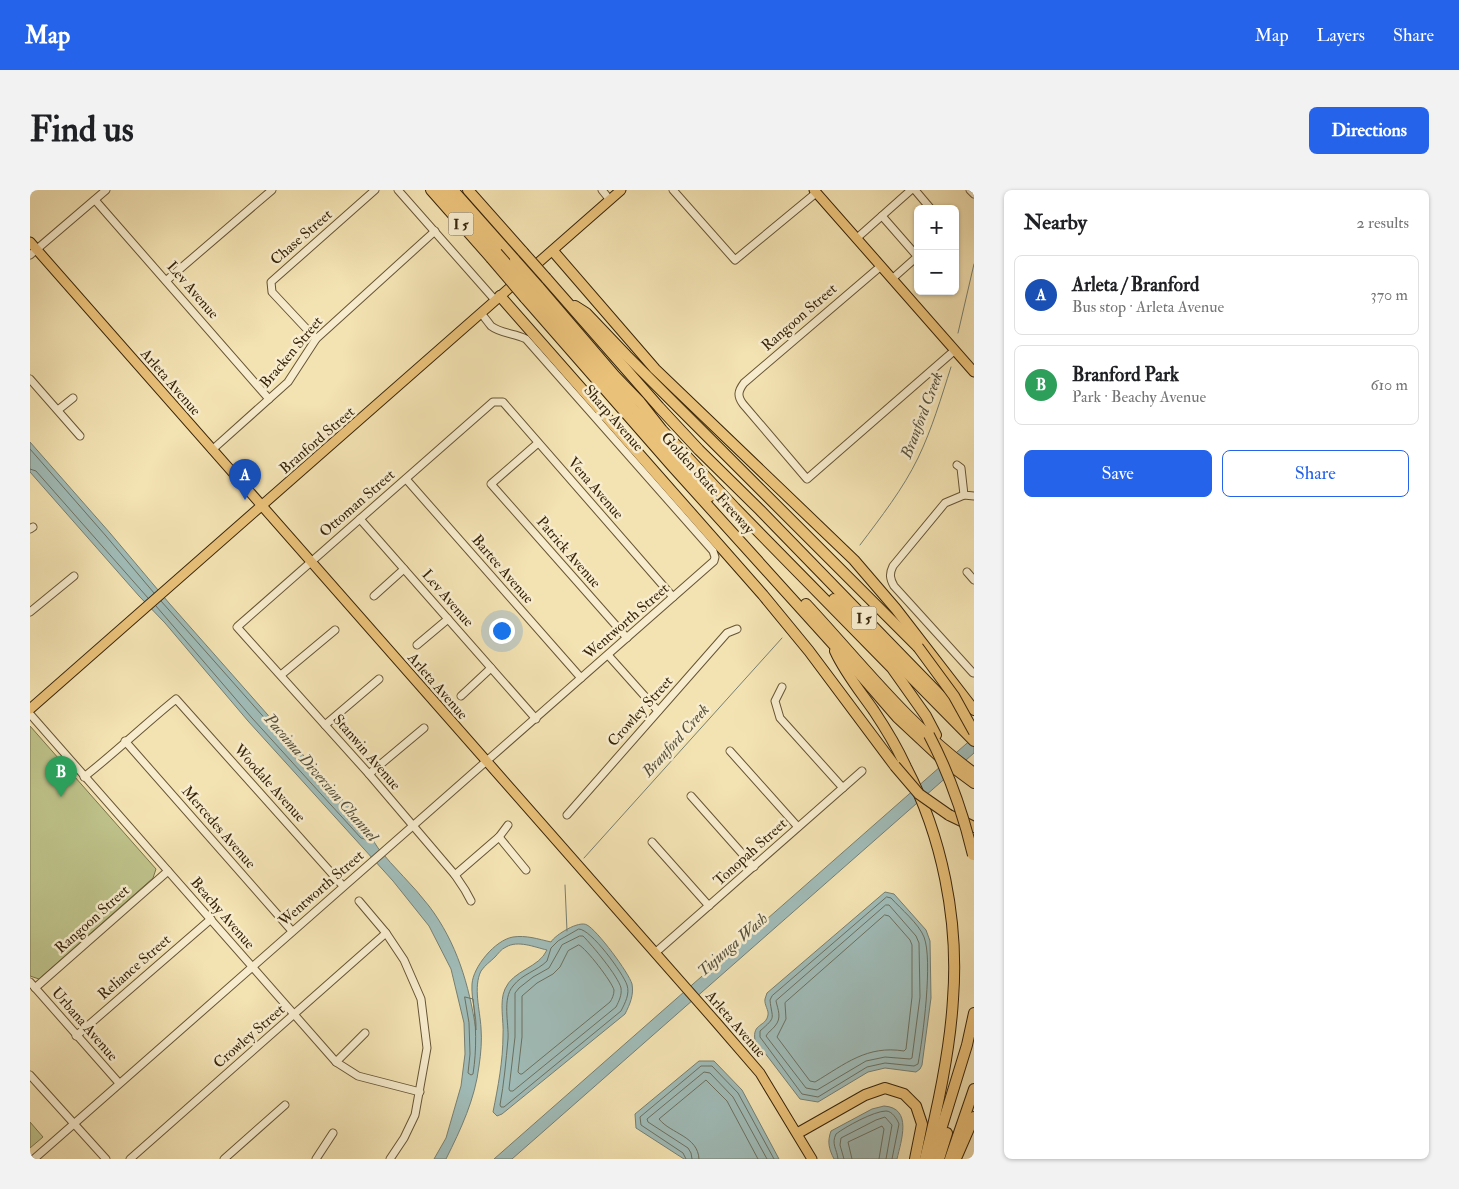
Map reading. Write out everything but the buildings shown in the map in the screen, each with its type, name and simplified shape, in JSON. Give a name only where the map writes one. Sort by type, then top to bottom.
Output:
[{"type":"highway","name":"Golden State Freeway","points":[[432,190],[531,292],[672,466],[897,717],[962,769],[974,783]]},
{"type":"highway","points":[[442,190],[494,256]]},
{"type":"highway","points":[[453,190],[515,260],[531,292],[688,472],[904,712],[946,756]]},
{"type":"highway","name":"Golden State Freeway","points":[[468,190],[658,407],[760,510],[970,729]]},
{"type":"highway","points":[[553,252],[655,369],[854,560],[896,609],[974,710]]},
{"type":"highway","points":[[531,292],[615,376],[655,420],[852,616],[970,729]]},
{"type":"highway","points":[[498,298],[763,596],[808,651],[895,766],[919,794],[950,815],[974,826]]},
{"type":"highway","points":[[565,300],[586,313],[633,363],[918,647],[954,696],[974,741]]},
{"type":"highway","points":[[655,420],[662,430],[735,508],[892,668],[926,716],[961,809],[974,858]]},
{"type":"highway","points":[[688,472],[725,507],[887,672],[932,735],[958,781],[974,831]]},
{"type":"highway","points":[[830,641],[843,668],[886,729],[915,786],[943,874],[948,901],[954,967],[954,997],[949,1042],[925,1159]]},
{"type":"highway","points":[[962,769],[974,773]]},
{"type":"highway","points":[[932,1159],[967,1045],[974,1013]]},
{"type":"highway","points":[[939,1159],[974,1043]]},
{"type":"highway","points":[[798,1133],[865,1095],[885,1088],[904,1094],[916,1106],[922,1124],[915,1159]]},
{"type":"highway","points":[[950,1159],[974,1089]]},
{"type":"highway","points":[[956,1159],[974,1117]]},
{"type":"main road","name":"Branford Street","points":[[30,709],[498,298],[553,252],[621,190]]},
{"type":"main road","points":[[815,191],[974,372]]},
{"type":"main road","name":"Arleta Avenue","points":[[32,248],[262,506],[760,1073],[812,1159]]},
{"type":"street","points":[[32,248],[106,190]]},
{"type":"street","points":[[167,280],[272,190]]},
{"type":"street","name":"Chase Street","points":[[316,339],[272,292],[271,282],[375,190]]},
{"type":"street","points":[[398,190],[498,298]]},
{"type":"street","points":[[602,190],[610,200]]},
{"type":"street","points":[[673,190],[735,260],[815,191]]},
{"type":"street","points":[[857,238],[911,190]]},
{"type":"street","points":[[915,190],[928,205]]},
{"type":"street","points":[[970,190],[974,194]]},
{"type":"street","name":"Lev Avenue","points":[[95,200],[167,280],[269,399]]},
{"type":"street","points":[[882,216],[914,252]]},
{"type":"street","name":"Bracken Street","points":[[212,450],[288,382],[316,339],[435,231]]},
{"type":"street","points":[[892,279],[914,260]]},
{"type":"street","name":"Rangoon Street","points":[[881,266],[744,383],[738,393],[738,397],[743,404],[807,479],[955,350]]},
{"type":"street","name":"Sharp Avenue","points":[[481,313],[491,326],[526,339],[698,533],[713,551],[715,557]]},
{"type":"street","points":[[30,379],[80,436]]},
{"type":"street","points":[[58,410],[73,398]]},
{"type":"street","name":"Vena Avenue","points":[[497,401],[503,402],[673,597]]},
{"type":"street","name":"Ottoman Street","points":[[237,627],[493,402],[497,401]]},
{"type":"street","name":"Patrick Avenue","points":[[538,443],[491,484],[627,638]]},
{"type":"street","points":[[957,464],[961,468],[964,495]]},
{"type":"street","name":"Bartee Avenue","points":[[406,479],[581,678]]},
{"type":"street","points":[[974,496],[964,495],[945,503],[890,572],[890,579],[894,586],[974,673]]},
{"type":"street","name":"Lev Avenue","points":[[360,519],[536,719]]},
{"type":"street","name":"Wentworth Street","points":[[34,1159],[713,563],[715,557]]},
{"type":"street","points":[[374,596],[404,569]]},
{"type":"street","points":[[968,572],[974,580]]},
{"type":"street","points":[[30,612],[74,576]]},
{"type":"street","points":[[417,645],[448,619]]},
{"type":"street","name":"Stanwin Avenue","points":[[237,627],[369,774],[455,875],[466,890],[471,901]]},
{"type":"street","name":"Crowley Street","points":[[567,815],[728,633],[737,628]]},
{"type":"street","points":[[281,675],[335,630]]},
{"type":"street","points":[[608,655],[658,711]]},
{"type":"street","points":[[461,696],[491,668]]},
{"type":"street","points":[[326,725],[379,679]]},
{"type":"street","points":[[782,687],[775,702],[780,718],[843,788]]},
{"type":"street","name":"Woodale Avenue","points":[[125,742],[176,699],[343,886]]},
{"type":"street","name":"Beachy Avenue","points":[[30,714],[336,1062],[358,1076],[420,1092]]},
{"type":"street","points":[[369,774],[424,728]]},
{"type":"street","points":[[84,776],[125,742]]},
{"type":"street","name":"Mercedes Avenue","points":[[125,742],[292,931]]},
{"type":"street","points":[[730,751],[798,827]]},
{"type":"street","name":"Tonopah Street","points":[[655,953],[862,771]]},
{"type":"street","points":[[691,796],[754,867]]},
{"type":"street","points":[[455,875],[508,826]]},
{"type":"street","points":[[498,837],[526,870]]},
{"type":"street","points":[[652,842],[709,906]]},
{"type":"street","name":"Rangoon Street","points":[[33,985],[168,871]]},
{"type":"street","points":[[359,901],[386,933],[404,960],[422,999],[428,1048],[415,1115],[404,1138],[390,1159]]},
{"type":"street","name":"Reliance Street","points":[[76,1036],[210,919]]},
{"type":"street","name":"Crowley Street","points":[[130,1159],[386,933]]},
{"type":"street","name":"Urbana Avenue","points":[[33,985],[119,1083]]},
{"type":"street","points":[[336,1062],[365,1032]]},
{"type":"street","points":[[30,1075],[106,1159]]},
{"type":"street","points":[[224,1159],[285,1105]]},
{"type":"street","points":[[316,1159],[333,1133]]},
{"type":"green space","points":[[30,726],[156,869],[153,878],[39,979],[30,976]]},
{"type":"green space","points":[[30,1122],[43,1137],[30,1148]]},
{"type":"water","name":"Pacoima Diversion Channel","points":[[30,442],[365,825],[378,848],[429,906],[447,935],[460,965],[470,997],[476,1030],[472,990],[473,977],[486,955],[506,939],[523,937],[551,942],[567,929],[583,924],[587,925],[605,943],[630,979],[632,996],[625,1014],[502,1114],[497,1116],[493,1112],[502,1054],[503,994],[514,977],[538,961],[547,950],[516,944],[501,950],[481,971],[477,984],[481,1042],[477,1078],[467,1114],[446,1159],[434,1159],[446,1138],[461,1086],[465,1054],[464,1023],[451,969],[429,926],[393,881],[248,721],[165,623],[30,472]]},
{"type":"water","points":[[974,737],[974,753],[512,1159],[494,1159]]},
{"type":"water","points":[[885,892],[894,894],[926,930],[930,941],[931,998],[922,1065],[916,1072],[885,1068],[868,1072],[818,1102],[800,1099],[755,1040],[755,1031],[767,1019],[768,1011],[765,999],[767,993]]},
{"type":"water","points":[[699,1061],[714,1061],[742,1090],[779,1159],[684,1159],[636,1128],[635,1114]]},
{"type":"water","points":[[884,1106],[893,1108],[902,1119],[902,1135],[897,1159],[834,1159],[829,1145],[831,1131],[872,1109]]},
{"type":"waterway","name":"Branford Creek","points":[[958,333],[974,264]]},
{"type":"waterway","name":"Branford Creek","points":[[860,545],[899,492],[918,458],[932,425],[951,367]]},
{"type":"waterway","name":"Branford Creek","points":[[584,858],[782,638]]},
{"type":"waterway","name":"Branford Creek","points":[[565,885],[567,931]]},
{"type":"place","name":"Arleta / Branford","points":[[245,500]]},
{"type":"place","name":"Branford Park","points":[[61,797]]},
{"type":"water label","name":"Tujunga Wash","points":[[732,944]]}]
